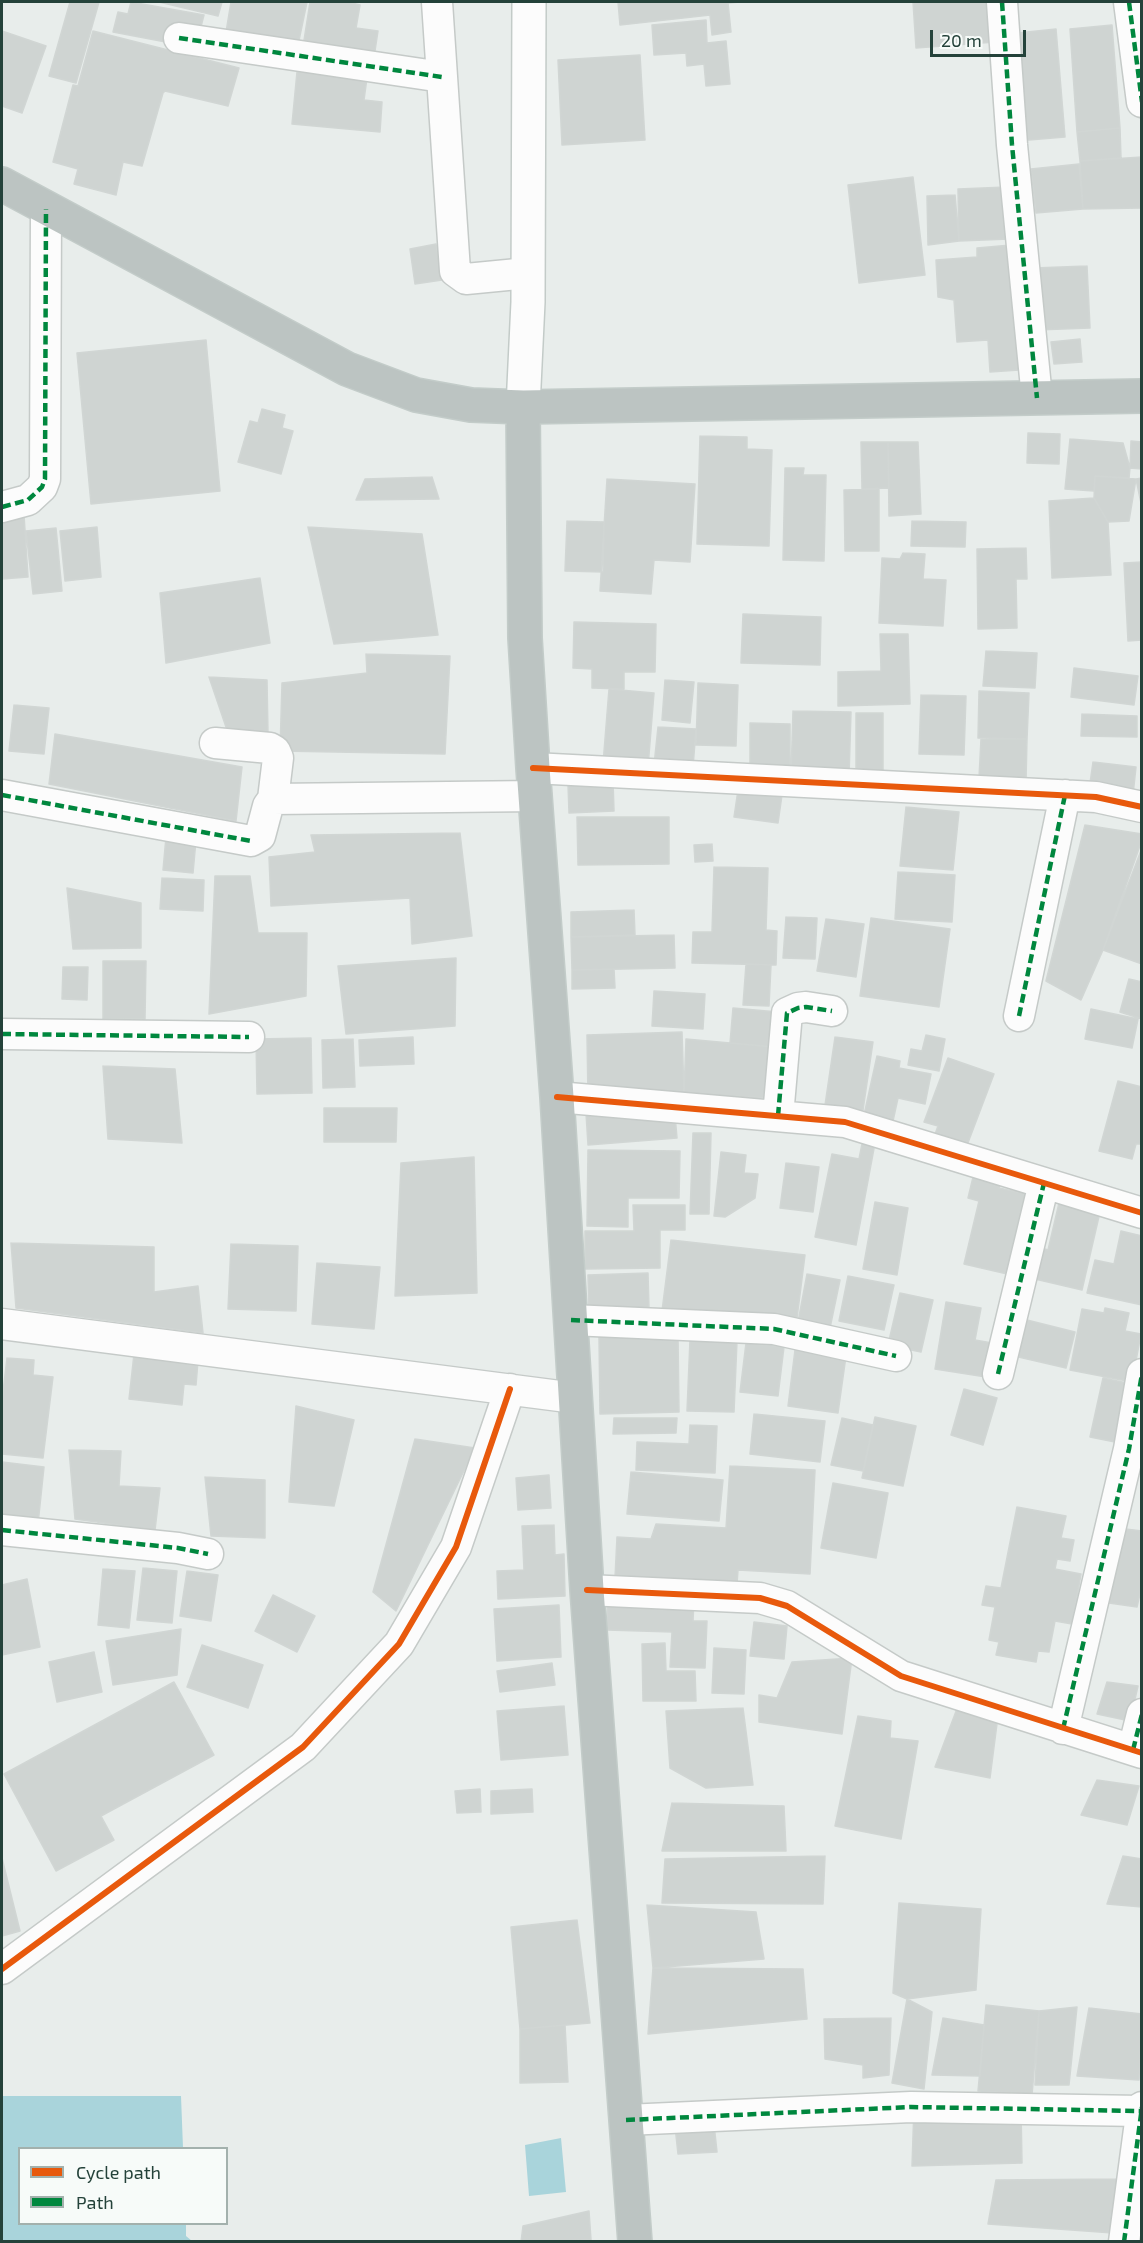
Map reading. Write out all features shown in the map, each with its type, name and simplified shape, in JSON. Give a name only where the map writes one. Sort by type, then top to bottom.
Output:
[{"type":"highway","points":[[2,184],[347,369],[416,395],[471,405],[523,407],[1142,396]]},
{"type":"highway","points":[[523,407],[525,638],[557,1097],[587,1590],[635,2241]]},
{"type":"main road","points":[[523,407],[528,287],[529,2]]},
{"type":"street","points":[[436,2],[455,271],[466,279],[528,287]]},
{"type":"street","points":[[1002,2],[1012,144],[1037,398]]},
{"type":"street","points":[[1129,2],[1142,102]]},
{"type":"street","points":[[179,38],[442,77]]},
{"type":"street","points":[[2,507],[28,500],[42,487],[45,478],[46,209]]},
{"type":"street","points":[[2,795],[251,841],[261,836],[268,806],[273,799],[278,758],[270,748],[215,743]]},
{"type":"street","points":[[273,799],[534,782],[1065,795],[1096,797],[1142,807]]},
{"type":"street","points":[[1019,1016],[1065,795]]},
{"type":"street","points":[[778,1116],[787,1013],[806,1007],[832,1011]]},
{"type":"street","points":[[2,1034],[249,1037]]},
{"type":"street","points":[[557,1097],[845,1122],[1142,1213]]},
{"type":"street","points":[[998,1374],[1044,1183]]},
{"type":"street","points":[[571,1320],[774,1329],[896,1356]]},
{"type":"street","points":[[2,1324],[575,1398]]},
{"type":"street","points":[[1063,1729],[1129,1449],[1142,1374]]},
{"type":"street","points":[[2,1969],[303,1747],[399,1644],[456,1547],[510,1389]]},
{"type":"street","points":[[2,1530],[178,1548],[208,1554]]},
{"type":"street","points":[[587,1590],[760,1598],[787,1606],[901,1676],[1137,1752],[1142,1714]]},
{"type":"street","points":[[626,2120],[911,2107],[1141,2109],[1124,2241]]},
{"type":"water","points":[[2,2096],[181,2096],[183,2147],[18,2147],[18,2225],[186,2225],[186,2236],[192,2241],[2,2241]]},
{"type":"water","points":[[561,2138],[566,2192],[529,2196],[525,2145]]},
{"type":"building","points":[[70,2],[99,2],[76,83],[49,76]]},
{"type":"building","points":[[131,2],[204,15],[198,38],[171,43],[113,32],[118,12],[128,14]]},
{"type":"building","points":[[159,2],[222,2],[218,16]]},
{"type":"building","points":[[231,2],[307,2],[297,50],[225,38]]},
{"type":"building","points":[[310,2],[348,2],[360,5],[356,28],[378,31],[373,64],[302,53]]},
{"type":"building","points":[[618,2],[740,2],[728,3],[731,32],[712,35],[710,15],[620,25]]},
{"type":"building","points":[[913,2],[992,2],[995,42],[916,48]]},
{"type":"building","points":[[706,20],[707,43],[726,41],[730,84],[706,86],[704,64],[687,66],[686,53],[654,55],[652,25]]},
{"type":"building","points":[[1112,25],[1120,128],[1077,132],[1070,29]]},
{"type":"building","points":[[1056,29],[1065,137],[1017,141],[1008,34]]},
{"type":"building","points":[[2,31],[46,46],[22,113],[2,106]]},
{"type":"building","points":[[93,31],[239,68],[228,106],[165,91],[163,93],[142,166],[123,162],[116,195],[74,184],[78,169],[53,162],[73,85],[78,86]]},
{"type":"building","points":[[640,55],[645,140],[562,145],[558,60]]},
{"type":"building","points":[[297,72],[367,78],[364,100],[382,102],[380,132],[292,124]]},
{"type":"building","points":[[1120,128],[1121,158],[1080,161],[1077,132]]},
{"type":"building","points":[[1142,157],[1142,208],[1083,209],[1080,161]]},
{"type":"building","points":[[1079,164],[1083,209],[1036,213],[1031,169]]},
{"type":"building","points":[[913,177],[925,275],[859,283],[848,185]]},
{"type":"building","points":[[1007,187],[1009,239],[959,241],[958,189]]},
{"type":"building","points":[[955,195],[959,241],[928,245],[927,196]]},
{"type":"building","points":[[436,244],[442,280],[415,284],[410,249]]},
{"type":"building","points":[[1011,245],[1019,370],[990,372],[988,340],[957,342],[954,300],[938,297],[936,260],[977,257],[977,248]]},
{"type":"building","points":[[1087,266],[1090,328],[1036,330],[1034,268]]},
{"type":"building","points":[[1080,339],[1082,362],[1054,364],[1051,342]]},
{"type":"building","points":[[206,340],[220,491],[91,504],[77,353]]},
{"type":"building","points":[[262,409],[285,415],[282,428],[293,431],[281,474],[238,462],[250,421],[258,423]]},
{"type":"building","points":[[1028,433],[1060,434],[1059,464],[1027,463]]},
{"type":"building","points":[[700,436],[747,437],[747,449],[772,450],[769,546],[697,544]]},
{"type":"building","points":[[1070,439],[1123,443],[1130,468],[1129,478],[1095,476],[1094,491],[1065,489]]},
{"type":"building","points":[[1131,441],[1142,442],[1142,469],[1130,468]]},
{"type":"building","points":[[861,442],[888,442],[889,488],[862,489]]},
{"type":"building","points":[[888,442],[918,442],[921,514],[889,516]]},
{"type":"building","points":[[785,468],[804,468],[803,475],[826,475],[824,561],[783,560]]},
{"type":"building","points":[[1095,476],[1136,479],[1129,521],[1108,522],[1094,498]]},
{"type":"building","points":[[432,477],[439,499],[356,500],[365,479]]},
{"type":"building","points":[[1142,478],[1142,508],[1136,479]]},
{"type":"building","points":[[607,479],[695,484],[690,562],[654,560],[651,594],[600,591]]},
{"type":"building","points":[[879,489],[879,551],[845,551],[844,490]]},
{"type":"building","points":[[1094,498],[1108,522],[1111,575],[1052,578],[1049,501]]},
{"type":"building","points":[[24,515],[28,577],[2,579],[2,517]]},
{"type":"building","points":[[567,521],[604,522],[603,572],[565,571]]},
{"type":"building","points":[[912,521],[966,522],[965,547],[911,546]]},
{"type":"building","points":[[97,527],[101,577],[65,581],[60,531]]},
{"type":"building","points":[[308,527],[422,534],[438,635],[334,644]]},
{"type":"building","points":[[56,528],[62,591],[33,594],[26,531]]},
{"type":"building","points":[[1026,548],[1027,579],[1016,579],[1017,628],[978,629],[977,549]]},
{"type":"building","points":[[903,553],[925,554],[923,579],[946,580],[943,626],[879,623],[882,558],[900,559]]},
{"type":"building","points":[[1142,562],[1142,640],[1128,641],[1124,563]]},
{"type":"building","points":[[260,578],[270,643],[166,663],[160,593]]},
{"type":"building","points":[[743,614],[821,617],[820,665],[741,663]]},
{"type":"building","points":[[574,622],[656,624],[655,672],[624,672],[624,689],[592,688],[592,669],[573,668]]},
{"type":"building","points":[[880,634],[908,634],[910,704],[838,706],[838,672],[881,671]]},
{"type":"building","points":[[986,651],[1037,653],[1035,688],[983,686]]},
{"type":"building","points":[[366,654],[450,656],[445,754],[280,751],[282,683],[367,673]]},
{"type":"building","points":[[1074,668],[1138,676],[1134,705],[1071,697]]},
{"type":"building","points":[[209,677],[267,680],[268,734],[227,730]]},
{"type":"building","points":[[665,680],[694,682],[690,723],[662,720]]},
{"type":"building","points":[[698,683],[738,685],[736,746],[696,745]]},
{"type":"building","points":[[609,689],[654,693],[648,767],[603,764]]},
{"type":"building","points":[[979,691],[1029,693],[1027,739],[978,738]]},
{"type":"building","points":[[921,695],[966,696],[964,755],[919,754]]},
{"type":"building","points":[[14,705],[49,708],[44,754],[9,751]]},
{"type":"building","points":[[793,711],[851,712],[849,776],[791,775]]},
{"type":"building","points":[[856,713],[883,713],[883,777],[856,777]]},
{"type":"building","points":[[1082,714],[1137,716],[1137,737],[1081,736]]},
{"type":"building","points":[[750,723],[790,724],[790,767],[750,766]]},
{"type":"building","points":[[658,727],[696,729],[693,767],[654,765]]},
{"type":"building","points":[[55,734],[242,767],[236,821],[49,784]]},
{"type":"building","points":[[981,739],[1027,739],[1026,781],[979,778]]},
{"type":"building","points":[[1093,762],[1136,767],[1133,795],[1089,790]]},
{"type":"building","points":[[613,781],[614,811],[569,813],[568,784]]},
{"type":"building","points":[[738,790],[782,795],[778,823],[734,817]]},
{"type":"building","points":[[906,807],[959,812],[953,870],[900,866]]},
{"type":"building","points":[[577,817],[669,817],[669,864],[578,865]]},
{"type":"building","points":[[1085,825],[1142,834],[1142,840],[1103,950],[1081,1000],[1046,981]]},
{"type":"building","points":[[460,833],[472,936],[412,944],[410,898],[271,906],[269,857],[315,852],[311,835]]},
{"type":"building","points":[[166,837],[196,840],[193,873],[163,870]]},
{"type":"building","points":[[712,844],[713,861],[695,862],[694,845]]},
{"type":"building","points":[[1142,848],[1142,964],[1103,950]]},
{"type":"building","points":[[714,867],[768,868],[766,930],[777,931],[776,965],[692,963],[693,932],[712,932]]},
{"type":"building","points":[[898,872],[955,875],[952,922],[895,919]]},
{"type":"building","points":[[215,876],[250,876],[258,933],[307,933],[306,996],[209,1014]]},
{"type":"building","points":[[162,878],[204,880],[203,911],[160,909]]},
{"type":"building","points":[[67,888],[141,903],[141,948],[73,949]]},
{"type":"building","points":[[634,910],[635,935],[571,937],[571,912]]},
{"type":"building","points":[[786,917],[817,918],[815,959],[783,958]]},
{"type":"building","points":[[871,918],[950,929],[939,1007],[860,996]]},
{"type":"building","points":[[826,919],[864,924],[856,977],[817,971]]},
{"type":"building","points":[[674,935],[675,968],[572,970],[571,937]]},
{"type":"building","points":[[456,958],[455,1026],[346,1034],[338,966]]},
{"type":"building","points":[[103,961],[146,961],[145,1019],[103,1019]]},
{"type":"building","points":[[746,964],[771,965],[769,1006],[743,1005]]},
{"type":"building","points":[[63,967],[88,967],[87,1000],[62,999]]},
{"type":"building","points":[[614,969],[615,988],[572,989],[572,970]]},
{"type":"building","points":[[1129,979],[1142,982],[1142,1019],[1120,1012]]},
{"type":"building","points":[[654,991],[705,994],[703,1029],[652,1026]]},
{"type":"building","points":[[733,1008],[778,1012],[774,1047],[730,1043]]},
{"type":"building","points":[[1091,1009],[1138,1019],[1132,1048],[1085,1039]]},
{"type":"building","points":[[682,1032],[684,1094],[588,1097],[587,1035]]},
{"type":"building","points":[[926,1035],[945,1039],[939,1071],[908,1065],[911,1049],[922,1051]]},
{"type":"building","points":[[413,1037],[414,1064],[360,1066],[359,1040]]},
{"type":"building","points":[[835,1037],[873,1042],[863,1110],[825,1105]]},
{"type":"building","points":[[311,1038],[312,1093],[257,1094],[256,1039]]},
{"type":"building","points":[[353,1039],[355,1087],[323,1088],[322,1040]]},
{"type":"building","points":[[686,1039],[774,1047],[769,1098],[684,1094]]},
{"type":"building","points":[[877,1056],[900,1061],[899,1068],[931,1074],[925,1104],[898,1098],[893,1121],[864,1115]]},
{"type":"building","points":[[948,1058],[994,1074],[966,1148],[934,1137],[938,1126],[924,1122]]},
{"type":"building","points":[[103,1066],[175,1069],[182,1143],[108,1139]]},
{"type":"building","points":[[1118,1081],[1142,1087],[1142,1144],[1136,1144],[1132,1159],[1099,1151]]},
{"type":"building","points":[[324,1108],[397,1108],[396,1142],[324,1142]]},
{"type":"building","points":[[586,1113],[675,1115],[677,1138],[588,1145]]},
{"type":"building","points":[[693,1133],[711,1133],[709,1214],[690,1214]]},
{"type":"building","points":[[875,1143],[856,1245],[815,1237],[832,1154],[859,1159],[862,1144]]},
{"type":"building","points":[[588,1150],[680,1151],[679,1198],[628,1198],[628,1227],[587,1226]]},
{"type":"building","points":[[721,1152],[746,1155],[744,1173],[758,1174],[755,1198],[725,1217],[714,1216]]},
{"type":"building","points":[[474,1157],[477,1293],[395,1296],[401,1163]]},
{"type":"building","points":[[786,1163],[819,1167],[813,1212],[780,1208]]},
{"type":"building","points":[[974,1173],[1001,1179],[999,1188],[1035,1196],[1016,1276],[964,1264],[979,1201],[968,1198]]},
{"type":"building","points":[[875,1202],[908,1208],[897,1275],[863,1269]]},
{"type":"building","points":[[1059,1203],[1100,1212],[1082,1290],[1035,1279],[1042,1248],[1048,1250]]},
{"type":"building","points":[[633,1205],[685,1205],[685,1230],[660,1230],[660,1268],[585,1269],[585,1231],[634,1231]]},
{"type":"building","points":[[1121,1231],[1142,1236],[1142,1305],[1087,1293],[1095,1260],[1114,1264]]},
{"type":"building","points":[[671,1240],[805,1255],[796,1326],[662,1311]]},
{"type":"building","points":[[11,1243],[154,1247],[154,1292],[198,1286],[203,1333],[16,1308]]},
{"type":"building","points":[[231,1244],[298,1246],[296,1311],[228,1309]]},
{"type":"building","points":[[317,1263],[380,1267],[374,1329],[312,1324]]},
{"type":"building","points":[[648,1273],[649,1309],[589,1312],[588,1275]]},
{"type":"building","points":[[807,1274],[840,1280],[830,1328],[798,1322]]},
{"type":"building","points":[[848,1276],[894,1285],[884,1330],[839,1321]]},
{"type":"building","points":[[900,1293],[933,1300],[921,1352],[888,1345]]},
{"type":"building","points":[[946,1302],[981,1308],[975,1340],[992,1343],[986,1377],[935,1369]]},
{"type":"building","points":[[1105,1308],[1129,1313],[1125,1331],[1141,1334],[1132,1382],[1070,1370],[1082,1309],[1104,1313]]},
{"type":"building","points":[[1019,1318],[1075,1332],[1066,1368],[1010,1355]]},
{"type":"building","points":[[678,1335],[679,1412],[600,1414],[599,1337]]},
{"type":"building","points":[[690,1340],[737,1341],[734,1412],[687,1411]]},
{"type":"building","points":[[796,1342],[847,1349],[838,1413],[788,1406]]},
{"type":"building","points":[[746,1343],[784,1347],[778,1396],[740,1392]]},
{"type":"building","points":[[134,1354],[198,1361],[196,1385],[184,1384],[182,1405],[129,1399]]},
{"type":"building","points":[[7,1358],[34,1360],[33,1375],[53,1377],[43,1458],[2,1454],[2,1400]]},
{"type":"building","points":[[1103,1378],[1137,1385],[1125,1444],[1090,1437]]},
{"type":"building","points":[[964,1389],[997,1398],[983,1445],[951,1435]]},
{"type":"building","points":[[296,1406],[354,1420],[334,1506],[289,1502]]},
{"type":"building","points":[[754,1414],[825,1421],[820,1462],[750,1454]]},
{"type":"building","points":[[875,1417],[916,1426],[903,1486],[862,1478]]},
{"type":"building","points":[[614,1418],[677,1418],[676,1433],[613,1434]]},
{"type":"building","points":[[842,1418],[873,1425],[863,1471],[831,1465]]},
{"type":"building","points":[[690,1425],[717,1426],[715,1473],[636,1470],[637,1442],[689,1444]]},
{"type":"building","points":[[415,1439],[475,1448],[396,1611],[373,1592]]},
{"type":"building","points":[[69,1450],[121,1451],[119,1486],[160,1488],[155,1530],[75,1519]]},
{"type":"building","points":[[2,1462],[44,1467],[38,1524],[2,1520]]},
{"type":"building","points":[[730,1466],[815,1470],[810,1574],[738,1570],[737,1584],[615,1578],[617,1537],[651,1539],[656,1524],[726,1528]]},
{"type":"building","points":[[631,1472],[723,1480],[719,1521],[627,1514]]},
{"type":"building","points":[[549,1475],[551,1508],[518,1510],[516,1478]]},
{"type":"building","points":[[205,1477],[265,1480],[265,1538],[211,1536]]},
{"type":"building","points":[[833,1483],[888,1493],[876,1558],[821,1548]]},
{"type":"building","points":[[1017,1507],[1066,1516],[1061,1538],[1074,1540],[1070,1561],[1057,1559],[1055,1569],[1081,1574],[1072,1624],[1055,1621],[1049,1652],[1038,1651],[1036,1662],[996,1655],[999,1642],[989,1640],[995,1607],[982,1605],[986,1586],[1001,1588]]},
{"type":"building","points":[[554,1525],[555,1555],[564,1554],[565,1596],[498,1599],[497,1571],[524,1570],[522,1526]]},
{"type":"building","points":[[1117,1528],[1142,1531],[1142,1585],[1137,1607],[1102,1602]]},
{"type":"building","points":[[143,1568],[177,1571],[172,1623],[137,1620]]},
{"type":"building","points":[[103,1569],[135,1571],[129,1628],[98,1625]]},
{"type":"building","points":[[187,1571],[218,1575],[211,1621],[180,1616]]},
{"type":"building","points":[[27,1579],[40,1647],[2,1655],[2,1585]]},
{"type":"building","points":[[273,1595],[315,1616],[297,1652],[255,1631]]},
{"type":"building","points":[[608,1595],[694,1599],[693,1621],[707,1621],[705,1668],[670,1667],[672,1632],[607,1630]]},
{"type":"building","points":[[559,1605],[561,1657],[497,1661],[494,1609]]},
{"type":"building","points":[[754,1622],[787,1626],[784,1659],[750,1656]]},
{"type":"building","points":[[181,1629],[177,1675],[113,1685],[106,1641]]},
{"type":"building","points":[[665,1643],[666,1671],[695,1671],[696,1701],[643,1701],[642,1644]]},
{"type":"building","points":[[202,1645],[263,1665],[248,1708],[187,1687]]},
{"type":"building","points":[[714,1648],[746,1650],[744,1694],[712,1693]]},
{"type":"building","points":[[94,1652],[102,1692],[57,1702],[49,1662]]},
{"type":"building","points":[[852,1658],[842,1734],[759,1722],[759,1695],[777,1698],[792,1662]]},
{"type":"building","points":[[552,1663],[555,1685],[500,1692],[497,1671]]},
{"type":"building","points":[[174,1682],[214,1755],[101,1816],[114,1840],[56,1871],[4,1774]]},
{"type":"building","points":[[1107,1682],[1138,1686],[1130,1721],[1097,1714]]},
{"type":"building","points":[[564,1706],[568,1755],[501,1760],[497,1711]]},
{"type":"building","points":[[958,1706],[998,1716],[990,1778],[935,1767]]},
{"type":"building","points":[[743,1708],[753,1785],[706,1788],[670,1768],[666,1711]]},
{"type":"building","points":[[858,1716],[891,1721],[890,1738],[918,1741],[901,1839],[835,1826]]},
{"type":"building","points":[[1097,1780],[1139,1786],[1127,1825],[1081,1815]]},
{"type":"building","points":[[480,1789],[481,1812],[457,1813],[455,1791]]},
{"type":"building","points":[[532,1789],[533,1812],[491,1814],[491,1791]]},
{"type":"building","points":[[672,1803],[784,1806],[786,1851],[662,1851]]},
{"type":"building","points":[[825,1856],[823,1904],[662,1903],[665,1859]]},
{"type":"building","points":[[1123,1856],[1142,1859],[1142,1907],[1107,1904]]},
{"type":"building","points":[[2,1858],[20,1931],[2,1936]]},
{"type":"building","points":[[899,1903],[981,1909],[976,1990],[907,1999],[893,1993]]},
{"type":"building","points":[[647,1905],[756,1912],[764,1959],[653,1968]]},
{"type":"building","points":[[577,1920],[590,2023],[520,2029],[511,1927]]},
{"type":"building","points":[[653,1968],[803,1969],[807,2019],[648,2034]]},
{"type":"building","points":[[907,1999],[932,2012],[924,2089],[892,2083]]},
{"type":"building","points":[[986,2005],[1039,2011],[1032,2095],[978,2091]]},
{"type":"building","points":[[1077,2007],[1069,2085],[1035,2085],[1039,2011]]},
{"type":"building","points":[[1089,2008],[1142,2014],[1139,2080],[1077,2076]]},
{"type":"building","points":[[891,2018],[889,2075],[863,2078],[863,2065],[825,2059],[824,2019]]},
{"type":"building","points":[[943,2018],[984,2025],[980,2076],[932,2075]]},
{"type":"building","points":[[565,2025],[568,2082],[520,2083],[520,2029]]},
{"type":"building","points":[[914,2107],[1021,2110],[1022,2163],[912,2166]]},
{"type":"building","points":[[714,2124],[717,2152],[678,2154],[675,2126]]},
{"type":"building","points":[[1118,2179],[1113,2233],[988,2224],[996,2180]]},
{"type":"building","points":[[589,2211],[591,2240],[521,2242],[523,2226]]},
{"type":"marked path","points":[[1002,2],[1012,145],[1037,398]]},
{"type":"marked path","points":[[1129,2],[1142,102]]},
{"type":"marked path","points":[[179,38],[442,77]]},
{"type":"marked path","points":[[2,507],[28,500],[42,487],[45,479],[46,209]]},
{"type":"marked path","points":[[2,795],[251,841]]},
{"type":"marked path","points":[[1019,1016],[1065,795]]},
{"type":"marked path","points":[[778,1116],[787,1013],[806,1007],[832,1011]]},
{"type":"marked path","points":[[2,1034],[249,1037]]},
{"type":"marked path","points":[[998,1374],[1044,1183]]},
{"type":"marked path","points":[[571,1320],[774,1329],[896,1356]]},
{"type":"marked path","points":[[1063,1729],[1129,1449],[1142,1374]]},
{"type":"marked path","points":[[2,1530],[178,1548],[208,1554]]},
{"type":"marked path","points":[[1133,1750],[1142,1714]]},
{"type":"marked path","points":[[626,2120],[911,2107],[1140,2111]]},
{"type":"marked path","points":[[1124,2242],[1142,2107]]},
{"type":"cycle path","points":[[533,768],[1096,797],[1142,807]]},
{"type":"cycle path","points":[[557,1097],[845,1122],[1142,1213]]},
{"type":"cycle path","points":[[2,1969],[303,1747],[399,1644],[456,1547],[510,1389]]},
{"type":"cycle path","points":[[587,1590],[760,1598],[787,1606],[901,1676],[1142,1753]]}]
